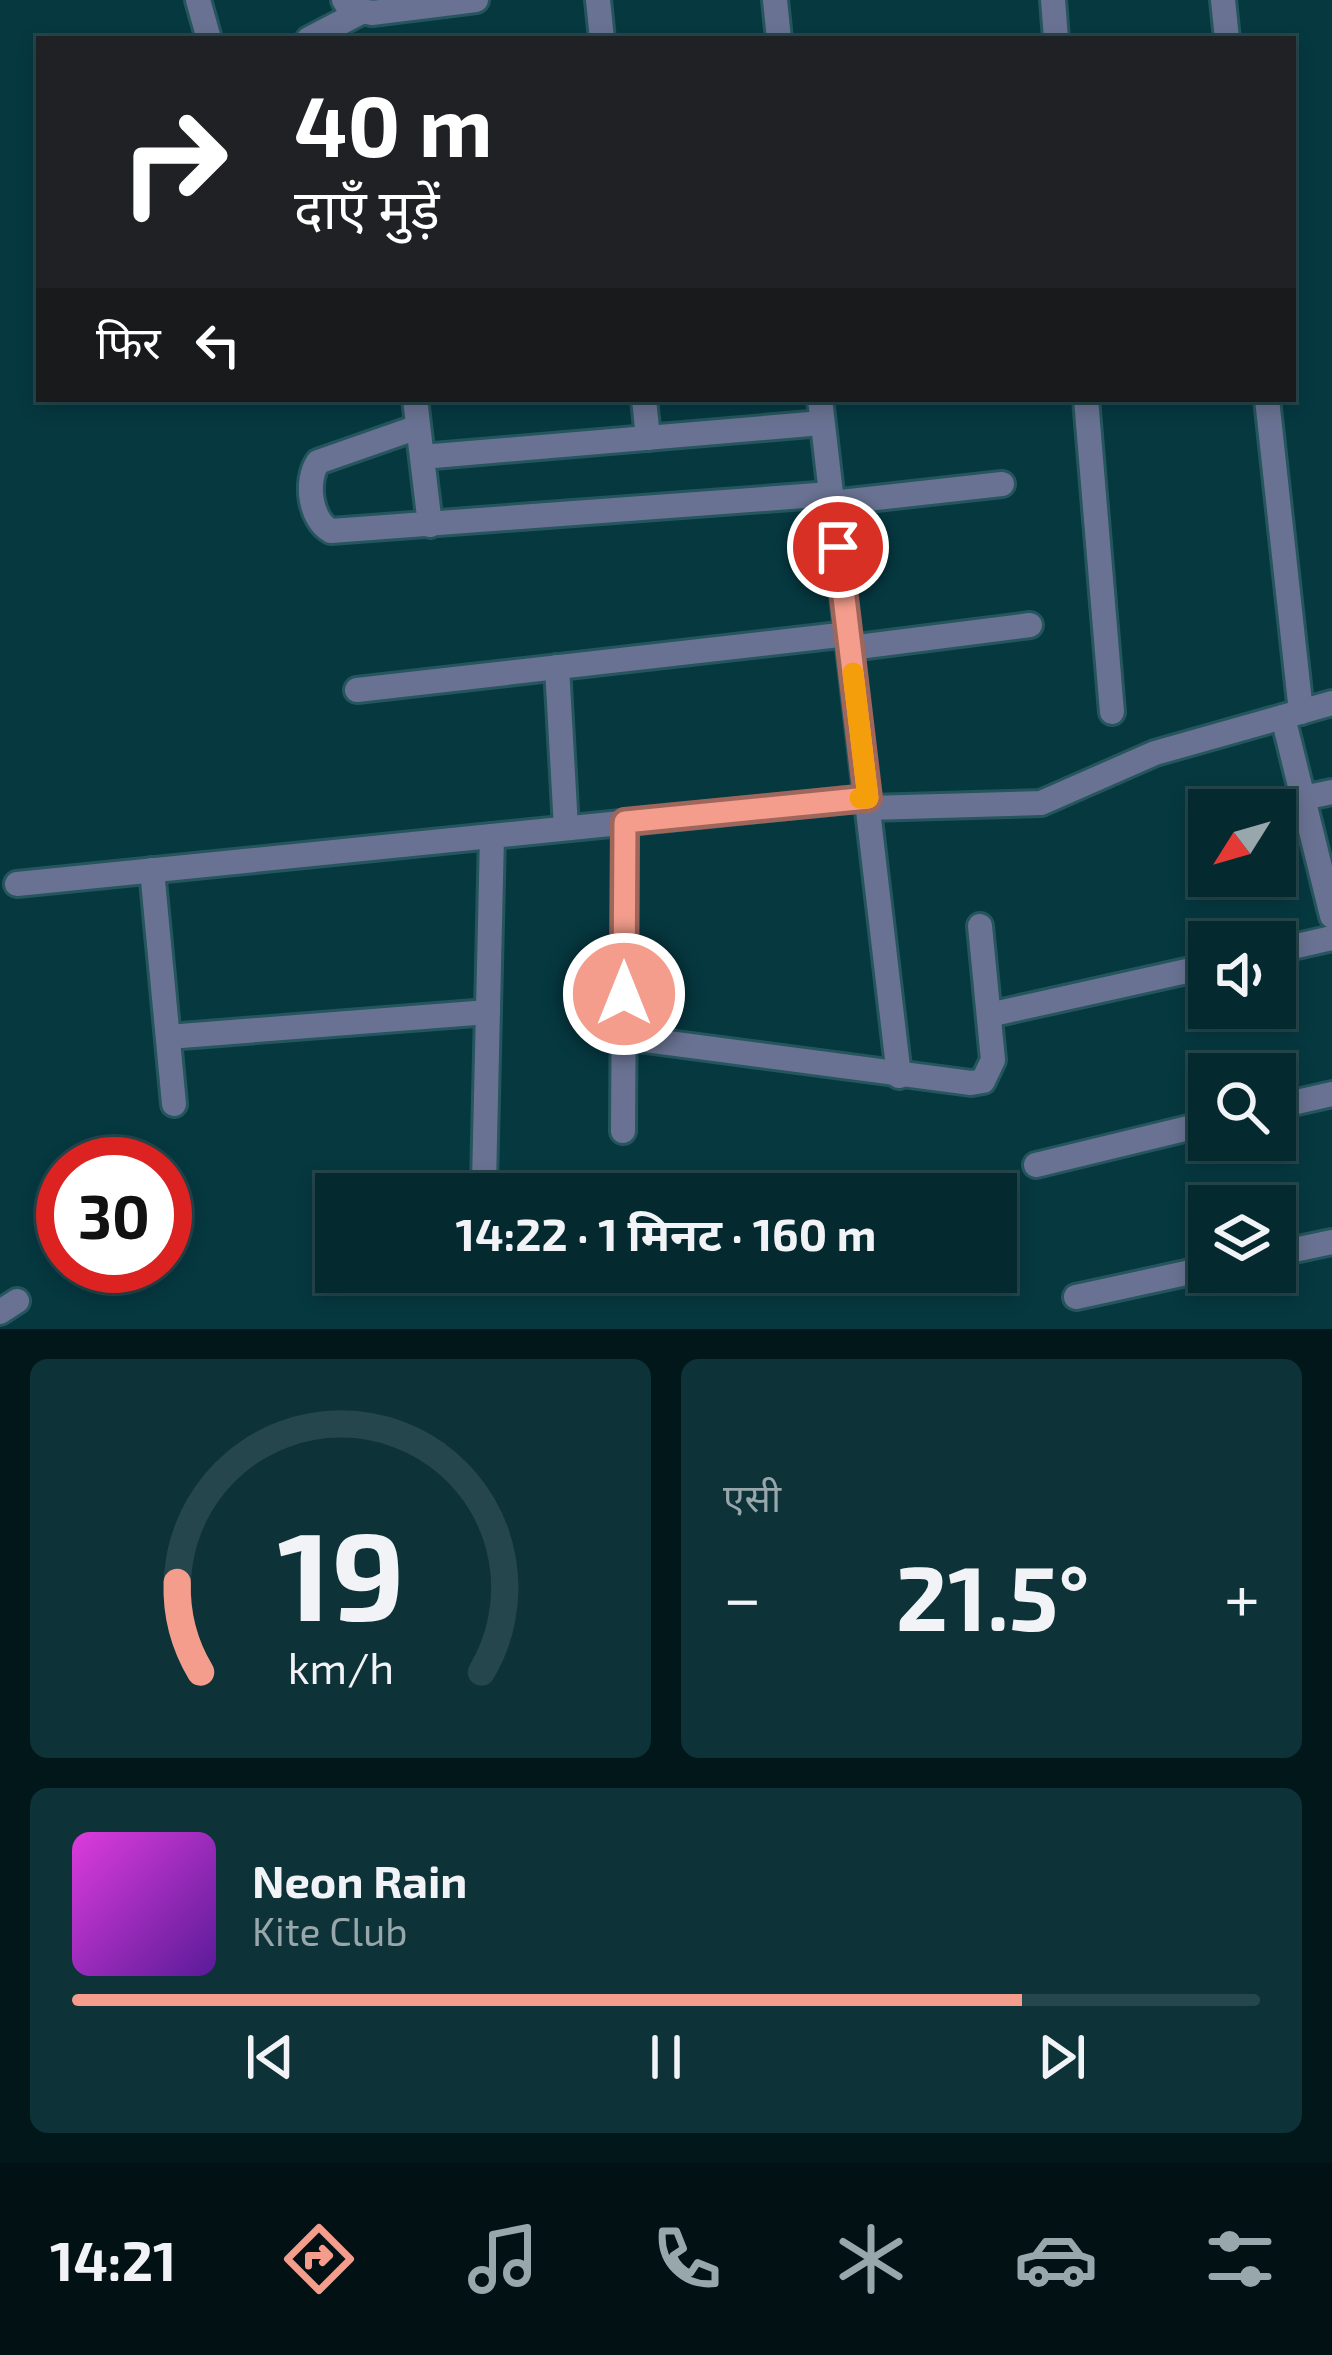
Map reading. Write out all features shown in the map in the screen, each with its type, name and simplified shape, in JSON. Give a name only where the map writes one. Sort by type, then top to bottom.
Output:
[{"type":"street","points":[[198,0],[208,36]]},
{"type":"street","points":[[313,36],[353,6],[476,0]]},
{"type":"street","points":[[598,0],[602,36]]},
{"type":"street","points":[[775,0],[779,36]]},
{"type":"street","points":[[1053,0],[1056,36]]},
{"type":"street","points":[[1223,0],[1227,36]]},
{"type":"street","points":[[415,402],[430,526]]},
{"type":"street","points":[[644,402],[648,438]]},
{"type":"street","points":[[1086,402],[1112,712]]},
{"type":"street","points":[[1267,402],[1292,715],[1303,798],[1332,916]]},
{"type":"street","points":[[422,457],[648,438],[821,411],[899,1076]]},
{"type":"street","points":[[418,427],[318,462],[311,484],[322,527],[332,531],[430,526],[1002,484]]},
{"type":"street","points":[[357,690],[557,667],[1030,625]]},
{"type":"street","points":[[557,667],[566,828]]},
{"type":"street","points":[[17,884],[625,822],[868,803],[1041,802],[1155,754],[1332,703]]},
{"type":"street","points":[[1303,798],[1332,792]]},
{"type":"street","points":[[623,1131],[625,822]]},
{"type":"street","points":[[484,1173],[492,836]]},
{"type":"street","points":[[152,870],[174,1104]]},
{"type":"street","points":[[623,1037],[899,1076],[983,1081],[994,1060],[980,926]]},
{"type":"street","points":[[1296,946],[1332,938]]},
{"type":"street","points":[[989,1015],[1188,971]]},
{"type":"street","points":[[168,1037],[488,1012]]},
{"type":"street","points":[[1296,1102],[1332,1094]]},
{"type":"street","points":[[1036,1166],[1188,1129]]},
{"type":"street","points":[[1296,1250],[1332,1242]]},
{"type":"street","points":[[1076,1297],[1188,1273]]},
{"type":"slow traffic","points":[[853,673],[868,798],[860,798]]},
{"type":"route","points":[[624,994],[625,822],[868,798],[838,547]]}]
